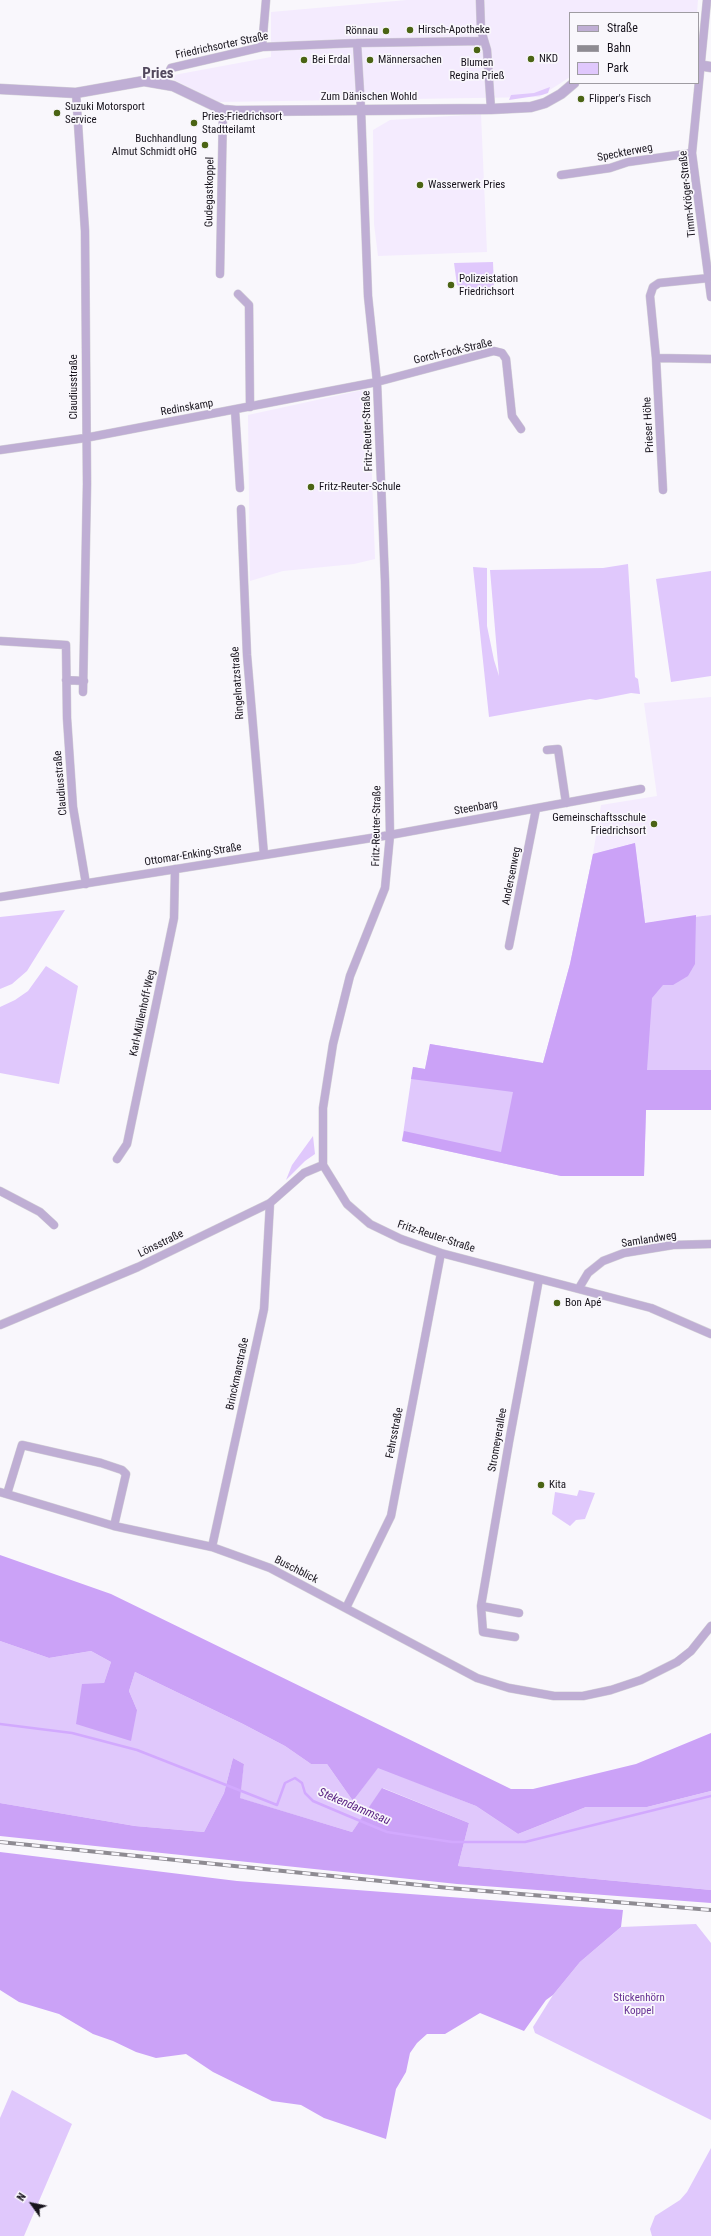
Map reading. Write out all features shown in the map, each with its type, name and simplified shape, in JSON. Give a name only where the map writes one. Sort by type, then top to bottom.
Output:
[{"type":"street","points":[[262,47],[266,0]]},
{"type":"street","points":[[480,0],[481,30],[487,50],[491,109]]},
{"type":"street","name":"Timm-Kröger-Straße","points":[[708,0],[704,65],[692,153],[711,297]]},
{"type":"street","name":"Friedrichsorter Straße","points":[[164,83],[171,68],[262,47],[357,43],[484,41]]},
{"type":"street","name":"Fritz-Reuter-Straße","points":[[357,43],[368,296],[377,382],[385,581],[390,835],[386,888],[350,976],[333,1044],[323,1108],[322,1165],[347,1204],[370,1224],[401,1239],[441,1253],[651,1308],[711,1334]]},
{"type":"street","points":[[0,89],[76,93],[144,81],[164,83]]},
{"type":"street","name":"Zum Dänischen Wohld","points":[[164,83],[223,110],[491,109],[532,107],[545,103],[561,94],[573,84]]},
{"type":"street","name":"Claudiusstraße","points":[[76,93],[85,231],[85,438],[87,484],[83,692]]},
{"type":"street","name":"Gudegastkoppel","points":[[220,274],[223,110]]},
{"type":"street","name":"Speckterweg","points":[[561,175],[610,168],[628,162],[692,153]]},
{"type":"street","name":"Prieser Höhe","points":[[663,490],[656,358],[650,296],[653,286],[659,283],[709,278]]},
{"type":"street","points":[[238,294],[248,305],[250,407]]},
{"type":"street","name":"Gorch-Fock-Straße","points":[[377,382],[498,351],[506,359],[512,416],[521,429]]},
{"type":"street","points":[[656,358],[711,359]]},
{"type":"street","name":"Redinskamp","points":[[0,450],[85,438],[377,382]]},
{"type":"street","points":[[235,410],[240,488]]},
{"type":"street","name":"Ringelnatzstraße","points":[[240,510],[246,655],[264,855]]},
{"type":"street","name":"Claudiusstraße","points":[[0,641],[66,645],[67,718],[73,807],[86,884]]},
{"type":"street","points":[[66,680],[84,680]]},
{"type":"street","points":[[547,750],[558,748],[566,803]]},
{"type":"street","name":"Steenbarg","points":[[390,835],[641,789]]},
{"type":"street","name":"Andersenweg","points":[[509,946],[536,809]]},
{"type":"street","name":"Ottomar-Enking-Straße","points":[[0,897],[390,835]]},
{"type":"street","name":"Karl-Müllenhoff-Weg","points":[[117,1159],[127,1144],[174,918],[175,869]]},
{"type":"street","name":"Lönsstraße","points":[[0,1325],[138,1267],[270,1203],[304,1172],[322,1165]]},
{"type":"street","points":[[0,1191],[40,1212],[54,1225]]},
{"type":"street","name":"Brinckmanstraße","points":[[212,1547],[264,1309],[270,1203]]},
{"type":"street","name":"Samlandweg","points":[[579,1288],[588,1273],[603,1261],[624,1253],[673,1245],[711,1244]]},
{"type":"street","name":"Fehrsstraße","points":[[346,1608],[391,1516],[441,1253]]},
{"type":"street","name":"Stromeyerallee","points":[[515,1637],[483,1632],[481,1606],[539,1279]]},
{"type":"street","name":"Buschblick","points":[[114,1526],[126,1474],[122,1470],[22,1445],[4,1493],[114,1526],[212,1547],[270,1568],[477,1678],[509,1688],[554,1696],[583,1696],[611,1690],[641,1680],[677,1662],[691,1651],[711,1626]]},
{"type":"street","points":[[481,1606],[520,1613]]},
{"type":"shaded area","points":[[407,0],[698,0],[697,12],[569,12],[569,78],[539,97],[218,102],[174,80],[174,75],[271,57],[271,12]]},
{"type":"shaded area","name":"Wasserwerk Pries","points":[[481,114],[487,252],[378,256],[374,224],[373,130],[390,120]]},
{"type":"shaded area","name":"Fritz-Reuter-Schule","points":[[367,389],[369,393],[375,559],[354,564],[283,571],[250,581],[248,415]]},
{"type":"shaded area","name":"Gemeinschaftsschule Friedrichsort","points":[[711,697],[711,915],[644,923],[635,843],[593,854],[601,805],[657,796],[644,703]]},
{"type":"shaded area","points":[[635,843],[645,923],[696,915],[695,964],[688,976],[673,985],[663,985],[652,998],[647,1070],[711,1070],[711,1110],[646,1110],[644,1176],[561,1176],[402,1141],[404,1131],[501,1152],[513,1092],[411,1079],[413,1067],[425,1069],[430,1044],[543,1063],[570,964],[593,854]]},
{"type":"shaded area","points":[[0,1555],[111,1594],[511,1789],[533,1789],[636,1764],[711,1733],[711,1791],[647,1807],[586,1807],[518,1834],[476,1806],[378,1768],[353,1801],[327,1764],[311,1764],[285,1746],[243,1724],[135,1672],[129,1691],[137,1710],[131,1741],[76,1724],[82,1684],[104,1683],[111,1662],[91,1651],[49,1658],[0,1641]]},
{"type":"shaded area","points":[[233,1758],[244,1764],[240,1798],[352,1832],[382,1788],[469,1823],[458,1866],[711,1890],[711,1903],[457,1884],[0,1836],[0,1803],[135,1826],[204,1832],[224,1793]]},
{"type":"shaded area","points":[[0,1852],[237,1881],[623,1910],[621,1927],[580,1962],[553,1995],[546,2000],[524,2031],[480,2013],[445,2034],[427,2034],[417,2043],[410,2053],[406,2072],[396,2089],[386,2139],[324,2118],[301,2105],[272,2101],[213,2072],[186,2054],[156,2058],[136,2052],[113,2041],[93,2034],[59,2014],[19,2002],[0,1990]]},
{"type":"green space","points":[[550,87],[548,93],[542,95],[509,100],[511,95],[534,93]]},
{"type":"green space","points":[[493,262],[494,288],[467,291],[457,285],[454,263]]},
{"type":"green space","points":[[628,564],[635,677],[638,679],[640,694],[631,693],[596,700],[590,699],[489,717],[473,567],[487,568],[487,626],[499,676],[490,570],[603,568]]},
{"type":"green space","points":[[711,571],[711,676],[671,682],[656,579]]},
{"type":"green space","points":[[635,843],[645,923],[711,915],[711,1110],[646,1110],[644,1176],[561,1176],[402,1141],[413,1067],[425,1069],[430,1044],[543,1063],[570,964],[593,854]]},
{"type":"green space","points":[[65,910],[27,971],[12,984],[0,989],[0,917]]},
{"type":"green space","points":[[46,966],[78,986],[59,1084],[0,1073],[0,1007],[15,1000],[28,991]]},
{"type":"green space","points":[[313,1136],[315,1154],[305,1161],[286,1180],[292,1165]]},
{"type":"green space","points":[[579,1490],[595,1493],[585,1519],[576,1520],[570,1526],[552,1514],[555,1492],[577,1496]]},
{"type":"green space","points":[[0,1641],[49,1658],[91,1651],[111,1662],[104,1683],[137,1710],[129,1691],[135,1672],[243,1724],[285,1746],[311,1764],[327,1764],[353,1801],[378,1767],[476,1806],[518,1834],[586,1807],[647,1807],[711,1791],[711,1890],[458,1866],[469,1823],[383,1788],[352,1832],[239,1798],[244,1764],[233,1758],[224,1793],[204,1832],[135,1826],[0,1803]]},
{"type":"green space","name":"Stickenhörn Koppel","points":[[696,1924],[711,1943],[711,2120],[535,2033],[533,2027],[553,1995],[580,1962],[621,1927]]},
{"type":"green space","points":[[12,2090],[72,2124],[24,2236],[0,2236],[0,2118]]},
{"type":"green space","points":[[711,2148],[711,2236],[652,2236],[650,2229],[655,2216],[680,2200],[687,2192]]},
{"type":"waterway","name":"Stekendammsau","points":[[0,1724],[72,1733],[137,1750],[277,1805],[285,1783],[295,1778],[302,1783],[305,1793],[313,1801],[387,1832],[452,1842],[525,1842],[711,1796]]},
{"type":"railway","points":[[0,1842],[449,1888],[711,1910]]},
{"type":"place","name":"Hirsch-Apotheke","points":[[410,30]]},
{"type":"place","name":"Rönnau","points":[[386,31]]},
{"type":"place","name":"Blumen Regina Prieß","points":[[477,50]]},
{"type":"place","name":"NKD","points":[[531,59]]},
{"type":"place","name":"Bei Erdal","points":[[304,60]]},
{"type":"place","name":"Männersachen","points":[[370,60]]},
{"type":"place","name":"Flipper's Fisch","points":[[581,99]]},
{"type":"place","name":"Suzuki Motorsport Service","points":[[57,113]]},
{"type":"place","name":"Pries-Friedrichsort Stadtteilamt","points":[[194,123]]},
{"type":"place","name":"Buchhandlung Almut Schmidt oHG","points":[[205,145]]},
{"type":"place","name":"Wasserwerk Pries","points":[[420,185]]},
{"type":"place","name":"Polizeistation Friedrichsort","points":[[451,285]]},
{"type":"place","name":"Fritz-Reuter-Schule","points":[[311,487]]},
{"type":"place","name":"Gemeinschaftsschule Friedrichsort","points":[[654,824]]},
{"type":"place","name":"Bon Apé","points":[[557,1303]]},
{"type":"place","name":"Kita","points":[[541,1485]]},
{"type":"district","name":"Pries","points":[[158,74]]}]
